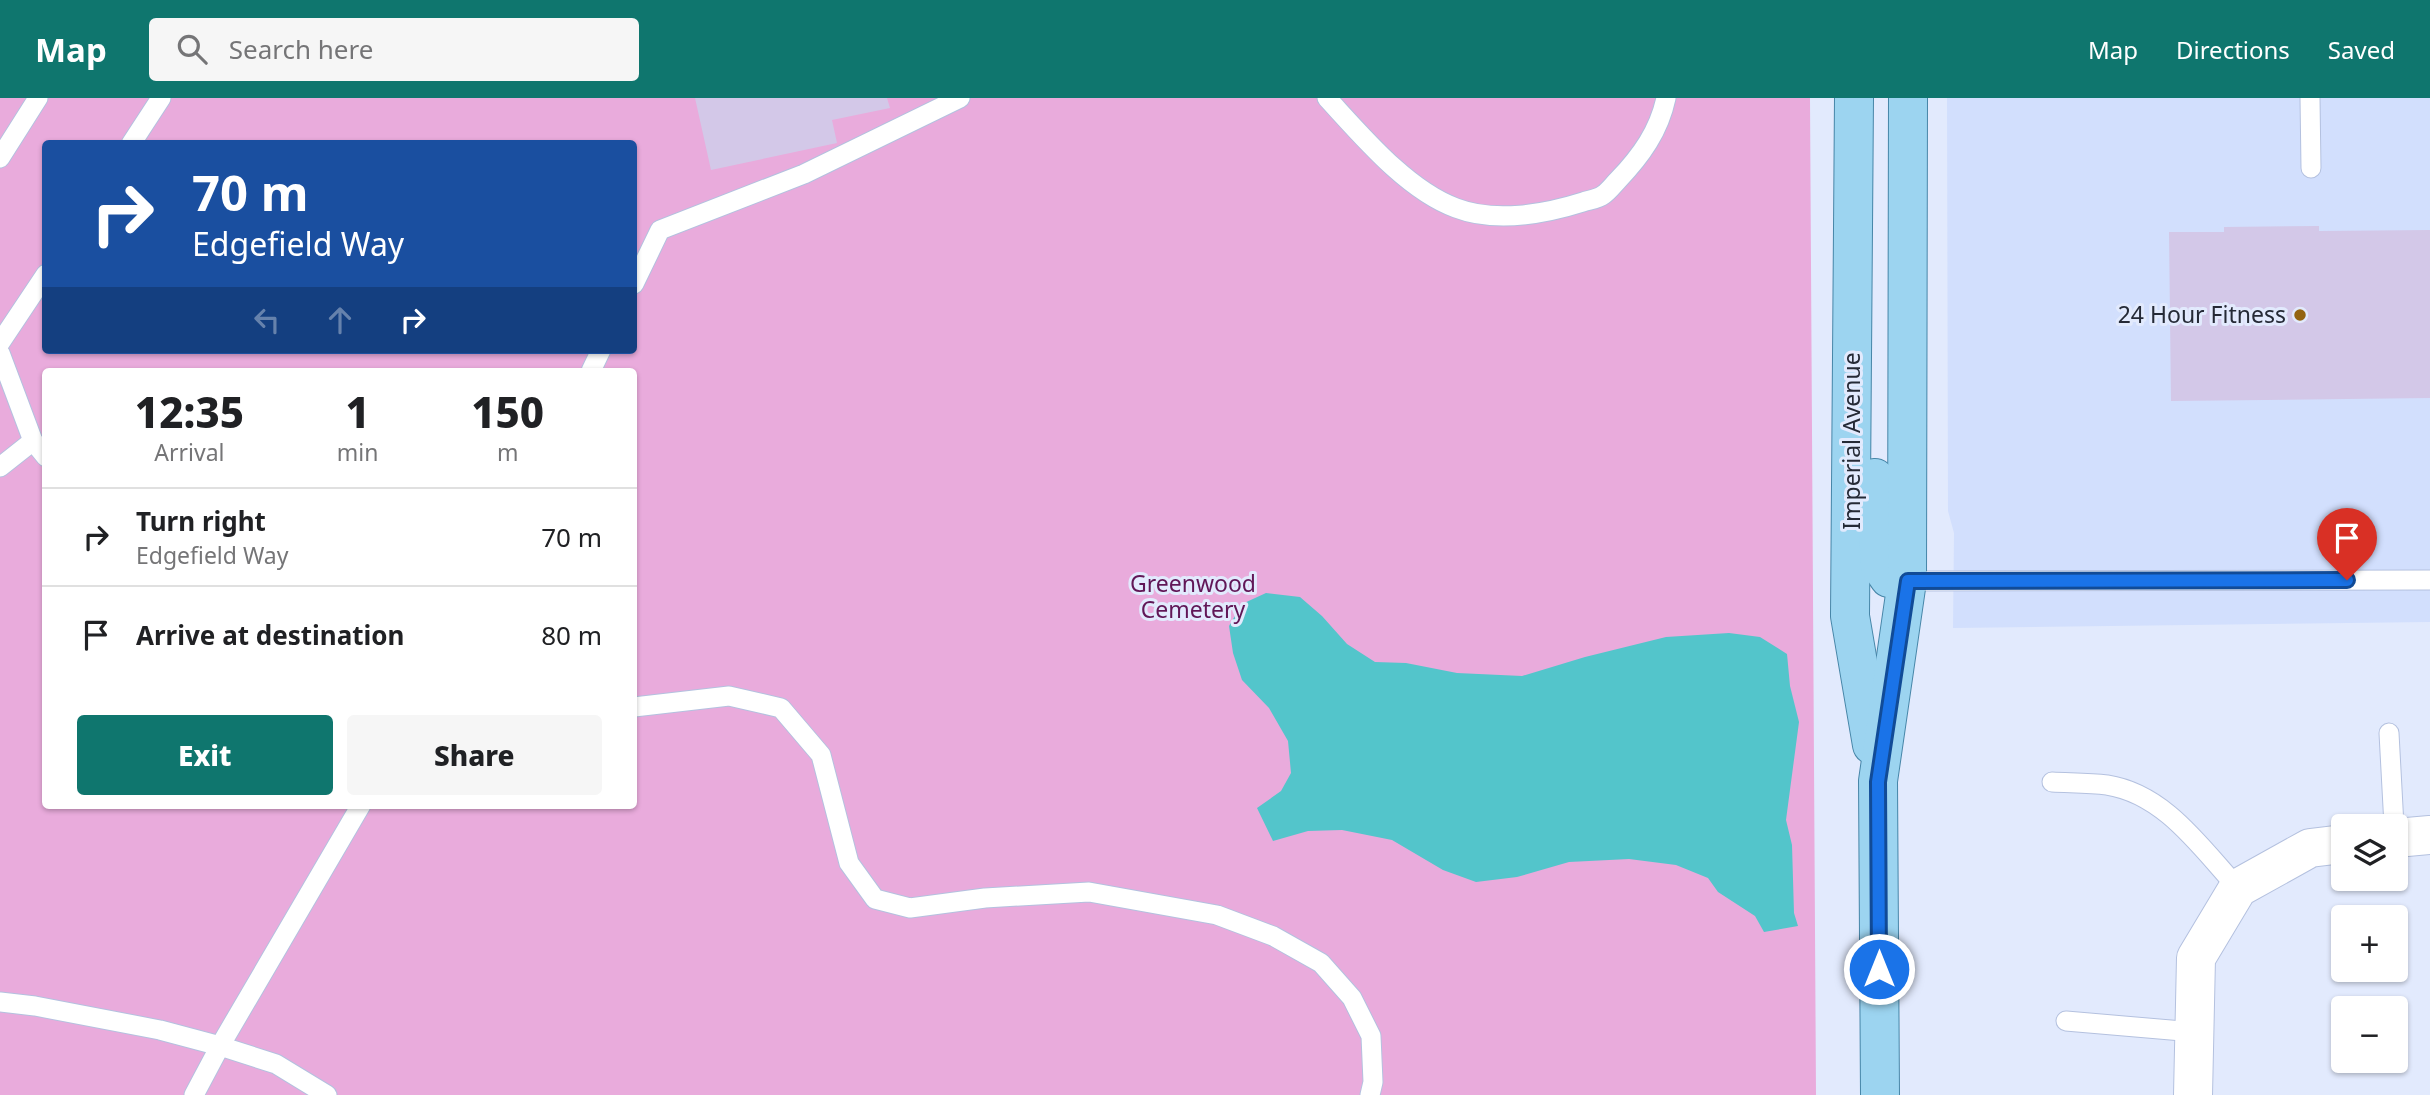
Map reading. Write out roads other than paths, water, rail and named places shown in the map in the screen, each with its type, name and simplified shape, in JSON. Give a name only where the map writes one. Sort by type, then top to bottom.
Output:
[{"type":"main road","name":"Imperial Avenue","points":[[1854,98],[1850,616],[1878,782]]},
{"type":"main road","name":"Imperial Avenue","points":[[1880,1095],[1878,782],[1908,581],[1908,98]]},
{"type":"main road","points":[[1853,315],[1874,368],[1875,484],[1880,565],[1889,578],[1908,581]]},
{"type":"street","points":[[2408,837],[2430,835]]},
{"type":"street","points":[[2193,1095],[2196,958],[2238,888],[2310,848],[2331,845]]},
{"type":"lane","points":[[0,159],[38,98]]},
{"type":"lane","points":[[134,140],[161,98]]},
{"type":"lane","points":[[637,278],[660,230],[804,174],[960,98]]},
{"type":"lane","points":[[1327,98],[1392,168],[1457,209],[1494,215],[1527,215],[1564,208],[1602,196],[1634,163],[1651,140],[1666,98]]},
{"type":"lane","points":[[2310,98],[2311,168]]},
{"type":"lane","points":[[0,344],[42,280]]},
{"type":"lane","points":[[0,353],[39,449],[0,467]]},
{"type":"lane","points":[[1908,581],[2430,580]]},
{"type":"lane","points":[[637,707],[729,696],[781,708],[821,755],[849,863],[876,898],[909,908],[985,898],[1089,892],[1217,915],[1273,936],[1321,963],[1352,998],[1371,1036],[1373,1082],[1370,1095]]},
{"type":"lane","points":[[2389,733],[2393,814]]},
{"type":"lane","points":[[2052,782],[2108,786],[2142,796],[2169,814],[2238,888]]},
{"type":"lane","points":[[194,1095],[359,809]]},
{"type":"lane","points":[[0,1002],[160,1030],[220,1046],[275,1064],[327,1095]]},
{"type":"lane","points":[[2066,1021],[2194,1032]]},
{"type":"place","name":"24 Hour Fitness","points":[[2300,315]]},
{"type":"park label","name":"Greenwood Cemetery","points":[[1193,597]]}]
